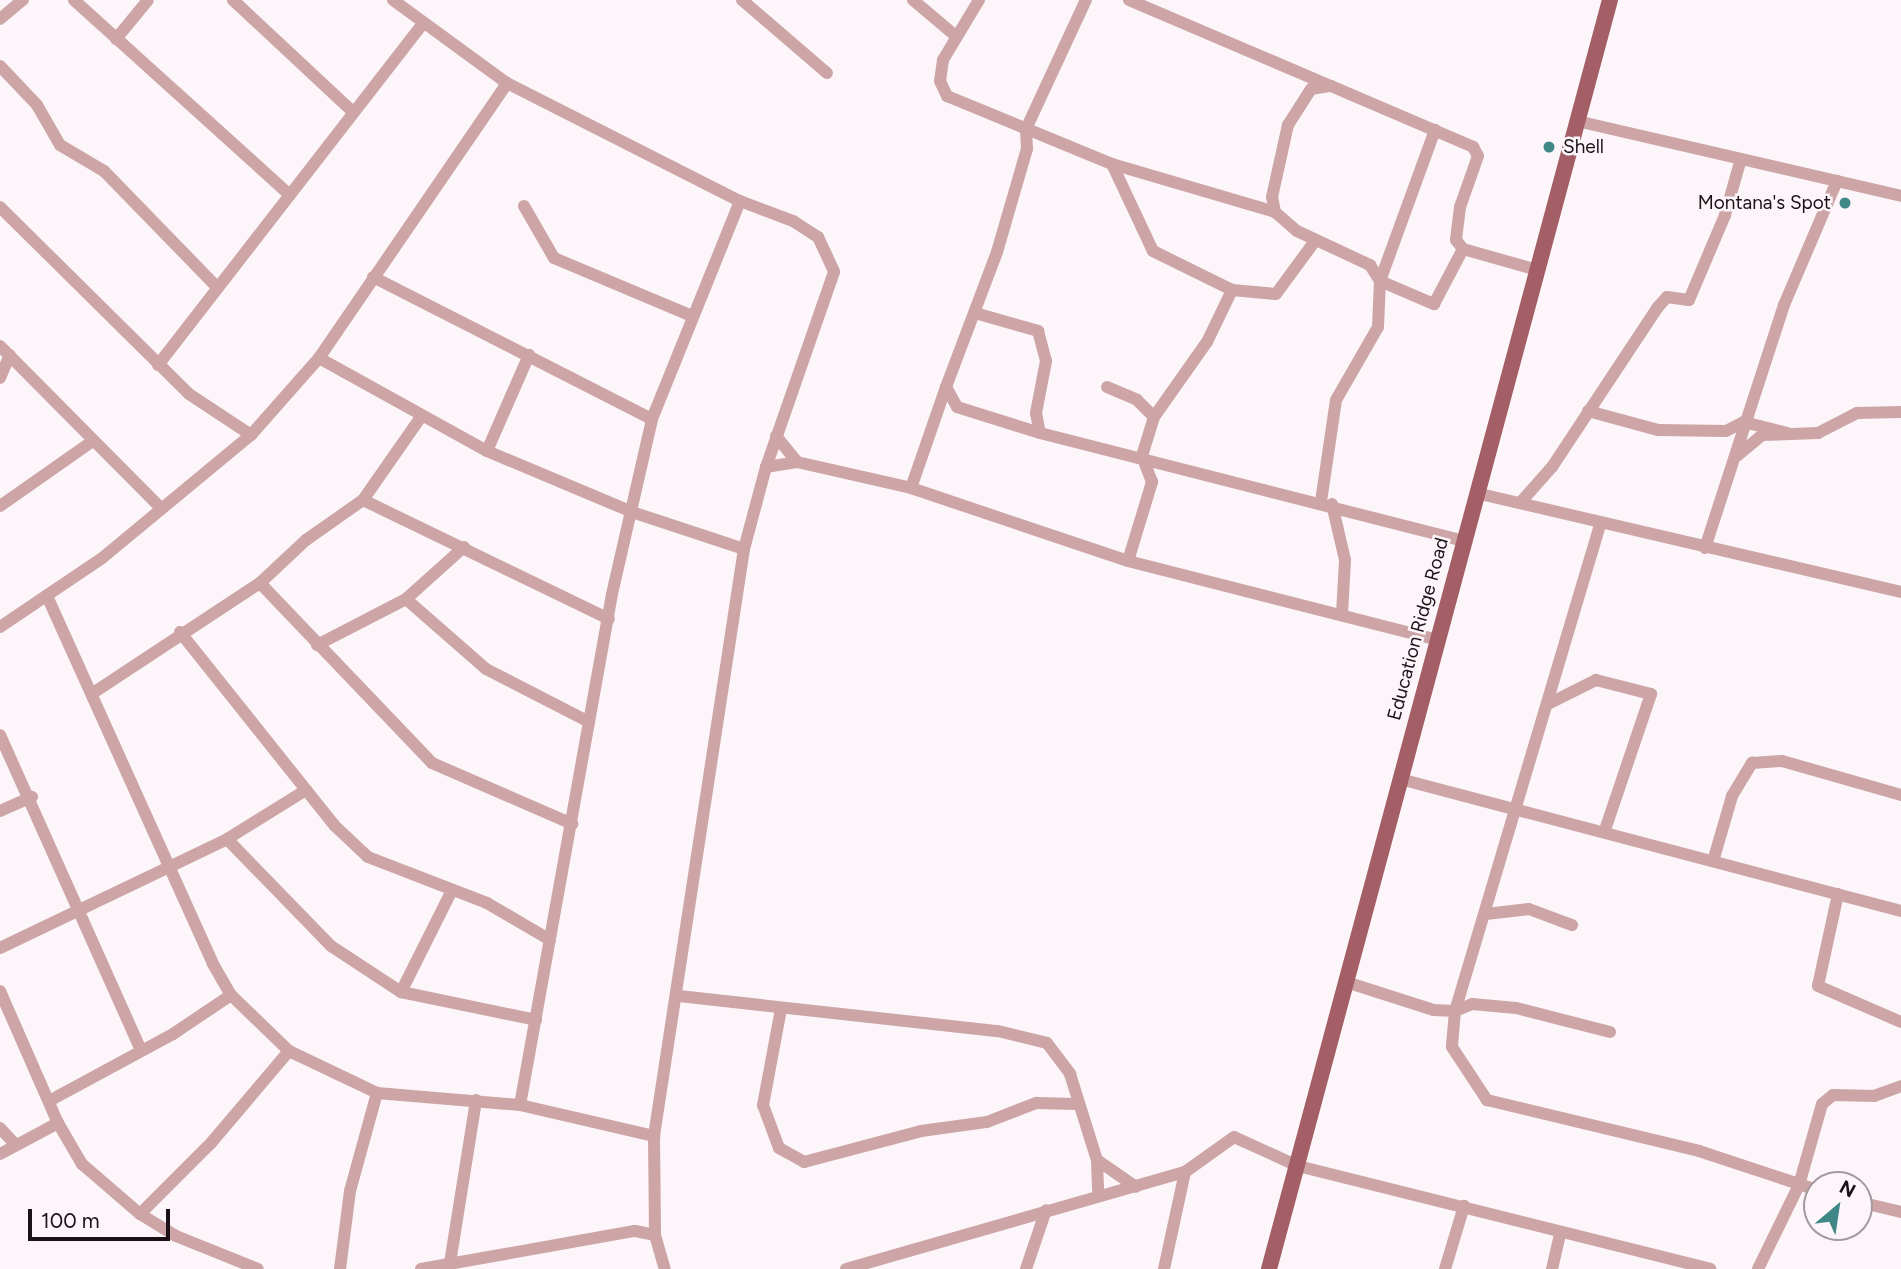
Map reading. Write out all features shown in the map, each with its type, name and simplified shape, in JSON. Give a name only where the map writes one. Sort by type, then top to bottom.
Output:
[{"type":"main road","name":"Education Ridge Road","points":[[1269,1269],[1610,0]]},
{"type":"street","points":[[0,19],[23,0]]},
{"type":"street","points":[[74,0],[289,194]]},
{"type":"street","points":[[116,39],[148,0]]},
{"type":"street","points":[[233,0],[351,110]]},
{"type":"street","points":[[393,0],[507,83],[740,201],[793,220],[818,237],[834,272],[776,436],[744,549],[678,996],[654,1136],[655,1234],[665,1269]]},
{"type":"street","points":[[742,0],[827,74]]},
{"type":"street","points":[[913,0],[957,37]]},
{"type":"street","points":[[979,0],[943,60],[940,81],[947,96],[1112,164],[1275,212],[1315,241],[1356,256],[1380,281],[1434,304],[1463,249],[1457,226],[1477,151],[1436,130],[1129,0]]},
{"type":"street","points":[[911,488],[975,313],[1027,149],[1026,129],[1086,0]]},
{"type":"street","points":[[158,365],[351,110],[423,23]]},
{"type":"street","points":[[0,66],[37,105],[60,145],[104,171],[217,287]]},
{"type":"street","points":[[0,626],[101,559],[159,506],[251,435],[319,358],[507,83]]},
{"type":"street","points":[[1275,212],[1272,197],[1288,125],[1311,89],[1331,86]]},
{"type":"street","points":[[1577,121],[1901,196]]},
{"type":"street","points":[[1342,614],[1345,560],[1326,502],[1336,400],[1378,327],[1380,281],[1436,130]]},
{"type":"street","points":[[1520,503],[1588,411],[1658,307],[1667,297],[1686,302],[1692,295],[1725,215],[1741,159]]},
{"type":"street","points":[[1112,164],[1153,251],[1232,290],[1276,294],[1315,241]]},
{"type":"street","points":[[1705,548],[1784,305],[1837,181]]},
{"type":"street","points":[[520,1105],[589,722],[652,419],[740,201]]},
{"type":"street","points":[[524,206],[554,258],[692,316]]},
{"type":"street","points":[[0,207],[158,365],[208,409],[251,435]]},
{"type":"street","points":[[1463,249],[1537,270]]},
{"type":"street","points":[[373,277],[652,419]]},
{"type":"street","points":[[1128,561],[1152,482],[1142,456],[1154,417],[1201,352],[1232,290]]},
{"type":"street","points":[[975,313],[1038,331],[1046,361],[1036,413],[1041,433]]},
{"type":"street","points":[[0,346],[93,441],[119,461],[159,506]]},
{"type":"street","points":[[0,378],[10,355]]},
{"type":"street","points":[[487,451],[529,355]]},
{"type":"street","points":[[319,358],[421,417],[487,451],[632,512],[744,549]]},
{"type":"street","points":[[946,387],[957,407],[1041,433],[1326,502],[1464,541]]},
{"type":"street","points":[[1107,387],[1137,400],[1154,417]]},
{"type":"street","points":[[1588,411],[1658,430],[1726,431],[1744,422],[1787,433]]},
{"type":"street","points":[[1732,461],[1755,437],[1818,433],[1857,412],[1901,412]]},
{"type":"street","points":[[93,693],[180,632],[260,583],[306,540],[363,500],[421,417]]},
{"type":"street","points":[[776,436],[797,462]]},
{"type":"street","points":[[0,506],[93,441]]},
{"type":"street","points":[[766,467],[797,462],[911,488],[1128,561],[1437,640]]},
{"type":"street","points":[[1476,493],[1600,525],[1901,592]]},
{"type":"street","points":[[363,500],[609,619]]},
{"type":"street","points":[[1600,525],[1455,1011],[1452,1046],[1487,1100],[1699,1151],[1803,1186]]},
{"type":"street","points":[[317,645],[406,598],[464,547]]},
{"type":"street","points":[[260,583],[432,763],[572,824]]},
{"type":"street","points":[[47,596],[93,693],[167,865],[231,995],[289,1051],[377,1093],[520,1105],[654,1136]]},
{"type":"street","points":[[406,598],[486,668],[589,722]]},
{"type":"street","points":[[180,632],[306,790],[368,857],[487,903],[550,940]]},
{"type":"street","points":[[1548,704],[1597,680],[1651,694],[1605,830]]},
{"type":"street","points":[[0,735],[32,797],[75,910],[141,1051]]},
{"type":"street","points":[[1714,858],[1732,796],[1752,764],[1782,761],[1901,795]]},
{"type":"street","points":[[1399,779],[1515,811],[1605,830],[1714,858],[1901,911]]},
{"type":"street","points":[[0,948],[167,865],[227,839],[306,790]]},
{"type":"street","points":[[0,811],[32,797]]},
{"type":"street","points":[[227,839],[331,946],[401,992],[536,1020]]},
{"type":"street","points":[[401,992],[452,890]]},
{"type":"street","points":[[1838,894],[1818,986],[1901,1022]]},
{"type":"street","points":[[1486,914],[1529,909],[1572,925]]},
{"type":"street","points":[[1346,982],[1434,1010],[1455,1011],[1472,1004],[1516,1008],[1610,1032]]},
{"type":"street","points":[[0,991],[58,1123],[82,1164],[140,1214],[217,1256],[258,1269]]},
{"type":"street","points":[[49,1101],[141,1051],[231,995]]},
{"type":"street","points":[[678,996],[1031,1036],[1059,1054],[1097,1160],[1098,1195]]},
{"type":"street","points":[[781,1009],[763,1105],[779,1148],[804,1162],[921,1131],[987,1122],[1036,1103],[1076,1104]]},
{"type":"street","points":[[140,1214],[211,1143],[289,1051]]},
{"type":"street","points":[[1758,1269],[1799,1185],[1818,1115],[1828,1098],[1884,1094],[1901,1086]]},
{"type":"street","points":[[340,1269],[350,1191],[377,1093]]},
{"type":"street","points":[[450,1263],[476,1100]]},
{"type":"street","points":[[0,1154],[58,1123]]},
{"type":"street","points":[[0,1128],[16,1145]]},
{"type":"street","points":[[846,1269],[1185,1172],[1234,1137],[1298,1166],[1464,1206],[1560,1234],[1710,1269]]},
{"type":"street","points":[[1097,1160],[1136,1187]]},
{"type":"street","points":[[1164,1269],[1185,1172]]},
{"type":"street","points":[[1873,1205],[1901,1212]]},
{"type":"street","points":[[1445,1269],[1464,1206]]},
{"type":"street","points":[[1026,1269],[1046,1210]]},
{"type":"street","points":[[421,1269],[635,1231],[655,1234]]},
{"type":"street","points":[[1552,1269],[1560,1234]]},
{"type":"place","name":"Shell","points":[[1549,147]]},
{"type":"place","name":"Montana's Spot","points":[[1845,203]]}]
